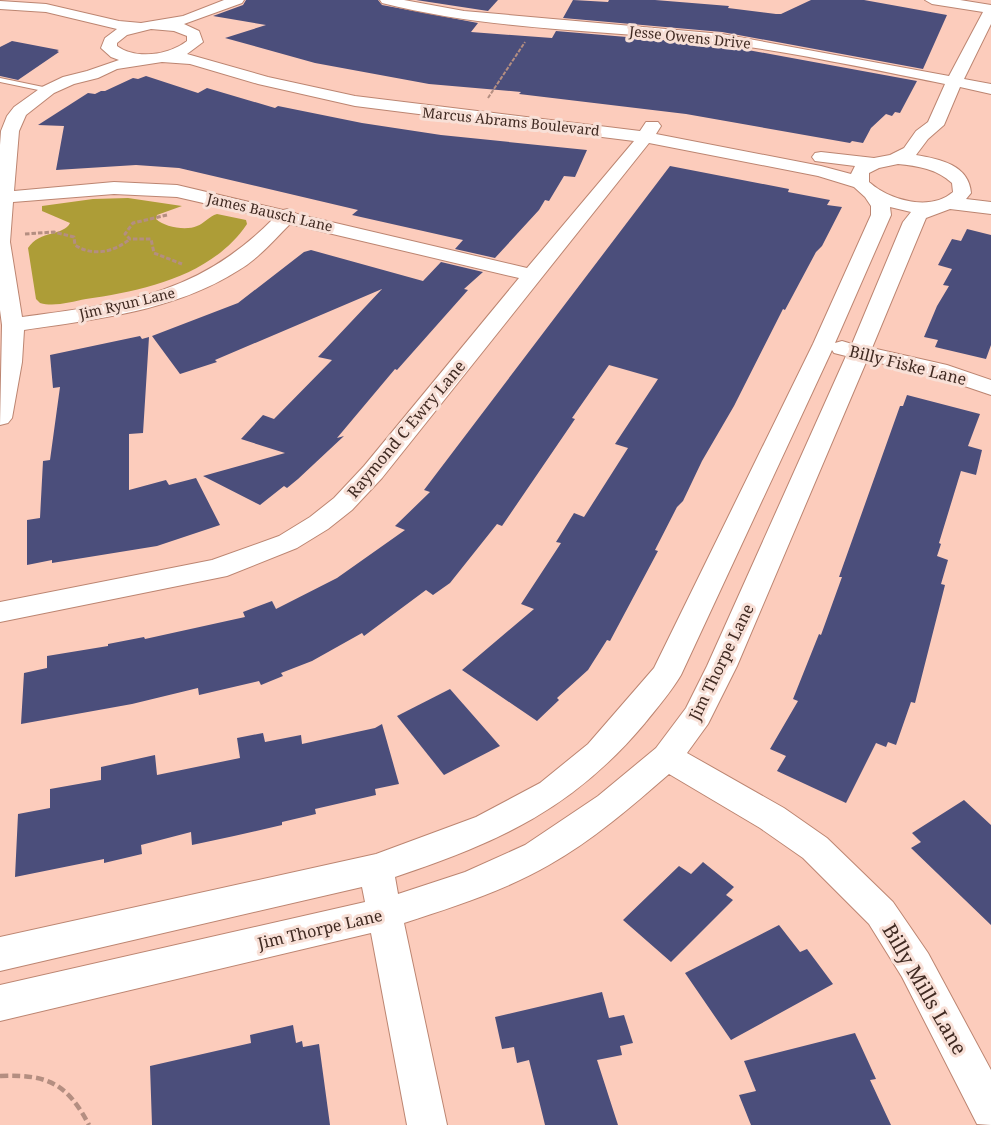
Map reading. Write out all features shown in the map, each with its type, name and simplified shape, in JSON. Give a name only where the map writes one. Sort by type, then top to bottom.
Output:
[{"type":"street","points":[[69,80],[75,71],[105,55],[110,44],[122,32],[176,23],[237,0]]},
{"type":"street","name":"Jesse Owens Drive","points":[[387,0],[439,12],[722,39],[873,64],[991,89]]},
{"type":"street","points":[[932,0],[991,10],[954,82],[938,138],[946,170]]},
{"type":"street","points":[[0,5],[46,8],[119,25],[143,27]]},
{"type":"street","points":[[531,22],[541,6]]},
{"type":"street","points":[[0,418],[11,362],[0,243],[3,197],[13,120],[31,101],[69,80],[92,75],[112,66],[183,51],[194,38],[196,29],[217,15],[222,7]]},
{"type":"street","points":[[0,14],[55,21],[93,30],[106,36],[121,56],[153,58]]},
{"type":"street","name":"Marcus Abrams Boulevard","points":[[160,25],[181,28],[207,51],[337,85],[404,96],[580,115],[821,171],[908,206],[943,205]]},
{"type":"street","name":"Marcus Abrams Boulevard","points":[[153,58],[191,59],[264,81],[365,102],[649,132],[843,161],[874,163],[896,159]]},
{"type":"street","name":"Raymond C Ewry Lane","points":[[0,612],[217,569],[288,542],[319,523],[343,504],[373,472],[649,132]]},
{"type":"street","points":[[896,159],[910,152],[922,135],[938,138]]},
{"type":"street","points":[[896,159],[922,161],[946,170],[961,181],[991,193]]},
{"type":"street","points":[[0,954],[376,869],[462,839],[508,818],[552,791],[594,757],[628,722],[666,675],[824,344],[881,216],[880,206],[867,189],[860,171],[874,163]]},
{"type":"street","points":[[943,205],[962,193],[961,181]]},
{"type":"street","name":"James Bausch Lane","points":[[3,197],[89,189],[158,188],[288,215],[532,274]]},
{"type":"street","points":[[943,205],[991,208]]},
{"type":"street","name":"Jim Thorpe Lane","points":[[0,1003],[384,914],[473,885],[537,855],[610,806],[667,757],[697,716],[722,666],[913,222],[919,214],[943,205]]},
{"type":"street","name":"Jim Ryun Lane","points":[[7,326],[114,309],[177,292],[233,265],[288,215]]},
{"type":"street","name":"Billy Fiske Lane","points":[[824,344],[939,370],[991,388]]},
{"type":"street","name":"Billy Mills Lane","points":[[667,757],[772,818],[815,848],[881,913],[915,964],[991,1110]]},
{"type":"street","points":[[376,869],[427,1125]]},
{"type":"lane","points":[[0,80],[48,90]]},
{"type":"path","points":[[486,100],[501,81],[506,69],[520,52],[527,38]]},
{"type":"path","points":[[130,239],[126,234],[129,226],[171,214]]},
{"type":"path","points":[[21,234],[65,233],[74,237],[75,244],[79,248],[93,252],[112,250],[130,239],[151,239],[154,253],[184,266]]},
{"type":"path","points":[[0,1077],[26,1075],[42,1077],[62,1086],[75,1099],[89,1125]]},
{"type":"shaded area","points":[[128,198],[182,206],[157,215],[156,219],[160,222],[175,227],[197,226],[217,214],[246,220],[247,224],[215,257],[175,278],[108,296],[57,304],[40,303],[36,299],[28,248],[39,238],[63,230],[70,223],[42,211],[42,206],[93,199]]},
{"type":"building","points":[[246,0],[378,0],[382,5],[478,23],[471,32],[552,38],[556,31],[721,45],[917,81],[900,113],[895,112],[892,116],[886,114],[871,128],[863,143],[852,141],[850,143],[686,114],[519,94],[521,92],[429,84],[315,63],[225,38],[266,25],[213,16],[243,5]]},
{"type":"building","points":[[416,0],[498,0],[488,11]]},
{"type":"building","points":[[573,0],[608,2],[609,0],[655,0],[729,6],[728,8],[781,14],[811,0],[864,0],[947,15],[923,69],[722,32],[563,18]]},
{"type":"building","points":[[12,41],[59,50],[57,51],[59,52],[18,80],[0,76],[0,47]]},
{"type":"building","points":[[146,76],[198,93],[207,88],[275,108],[278,106],[362,123],[441,135],[587,150],[575,177],[564,176],[549,201],[545,200],[539,210],[495,258],[455,249],[463,240],[352,215],[358,210],[179,168],[136,165],[56,170],[64,126],[38,125],[88,93],[95,94],[133,78]]},
{"type":"building","points":[[670,166],[789,189],[788,192],[830,200],[827,205],[842,207],[785,310],[783,309],[734,406],[702,461],[683,501],[677,507],[655,550],[658,551],[610,641],[607,640],[588,670],[557,698],[559,700],[537,721],[462,670],[534,609],[521,604],[561,543],[556,542],[574,513],[584,517],[628,448],[615,444],[658,379],[609,365],[502,526],[497,524],[450,583],[433,595],[426,590],[364,636],[362,633],[312,661],[281,673],[283,676],[261,685],[259,681],[199,695],[198,688],[132,704],[21,724],[24,673],[47,668],[47,656],[108,646],[108,644],[144,637],[145,639],[245,617],[243,612],[272,601],[276,609],[337,578],[405,530],[395,526],[430,492],[424,490]]},
{"type":"building","points":[[967,229],[991,235],[991,345],[986,359],[935,347],[938,340],[924,337],[937,306],[949,286],[943,285],[952,269],[938,265],[952,239],[961,241]]},
{"type":"building","points":[[311,250],[423,281],[441,262],[483,272],[464,289],[468,290],[397,370],[395,369],[337,438],[344,436],[298,479],[287,488],[284,486],[260,505],[203,476],[285,453],[241,439],[263,415],[274,419],[332,360],[318,357],[382,289],[215,360],[217,362],[180,374],[152,336],[238,303],[304,252]]},
{"type":"building","points":[[140,336],[142,339],[149,337],[143,433],[129,434],[129,490],[166,480],[169,485],[196,478],[220,525],[157,546],[27,565],[27,520],[40,518],[43,461],[50,460],[60,387],[53,388],[50,355]]},
{"type":"building","points":[[907,395],[980,414],[968,446],[982,450],[976,475],[961,471],[939,543],[941,544],[937,556],[948,560],[941,584],[945,585],[915,703],[911,702],[896,745],[888,742],[886,747],[876,743],[846,803],[777,771],[786,756],[770,749],[798,701],[793,699],[819,634],[821,635],[842,577],[839,577],[900,406],[903,406]]},
{"type":"building","points":[[450,689],[500,746],[444,775],[397,716]]},
{"type":"building","points":[[382,724],[399,784],[375,789],[376,795],[315,809],[316,814],[282,822],[282,825],[234,836],[192,845],[191,832],[141,845],[142,854],[104,863],[104,859],[15,877],[18,814],[50,808],[50,789],[101,780],[101,767],[155,755],[157,775],[240,758],[237,738],[263,733],[265,742],[301,735],[302,744],[375,728]]},
{"type":"building","points":[[964,800],[991,825],[991,925],[911,848],[921,842],[912,833]]},
{"type":"building","points":[[703,862],[734,887],[726,895],[733,900],[671,962],[623,920],[679,866],[691,874]]},
{"type":"building","points":[[779,925],[800,952],[807,949],[833,984],[731,1040],[685,973]]},
{"type":"building","points":[[602,992],[609,1018],[624,1015],[633,1043],[620,1046],[622,1055],[597,1060],[618,1125],[545,1125],[529,1060],[517,1063],[514,1047],[502,1049],[495,1017]]},
{"type":"building","points":[[293,1025],[296,1043],[302,1041],[303,1047],[319,1044],[330,1125],[152,1125],[150,1066],[251,1043],[250,1035]]},
{"type":"building","points":[[855,1033],[876,1079],[870,1080],[891,1125],[751,1125],[739,1095],[756,1091],[744,1061]]}]
